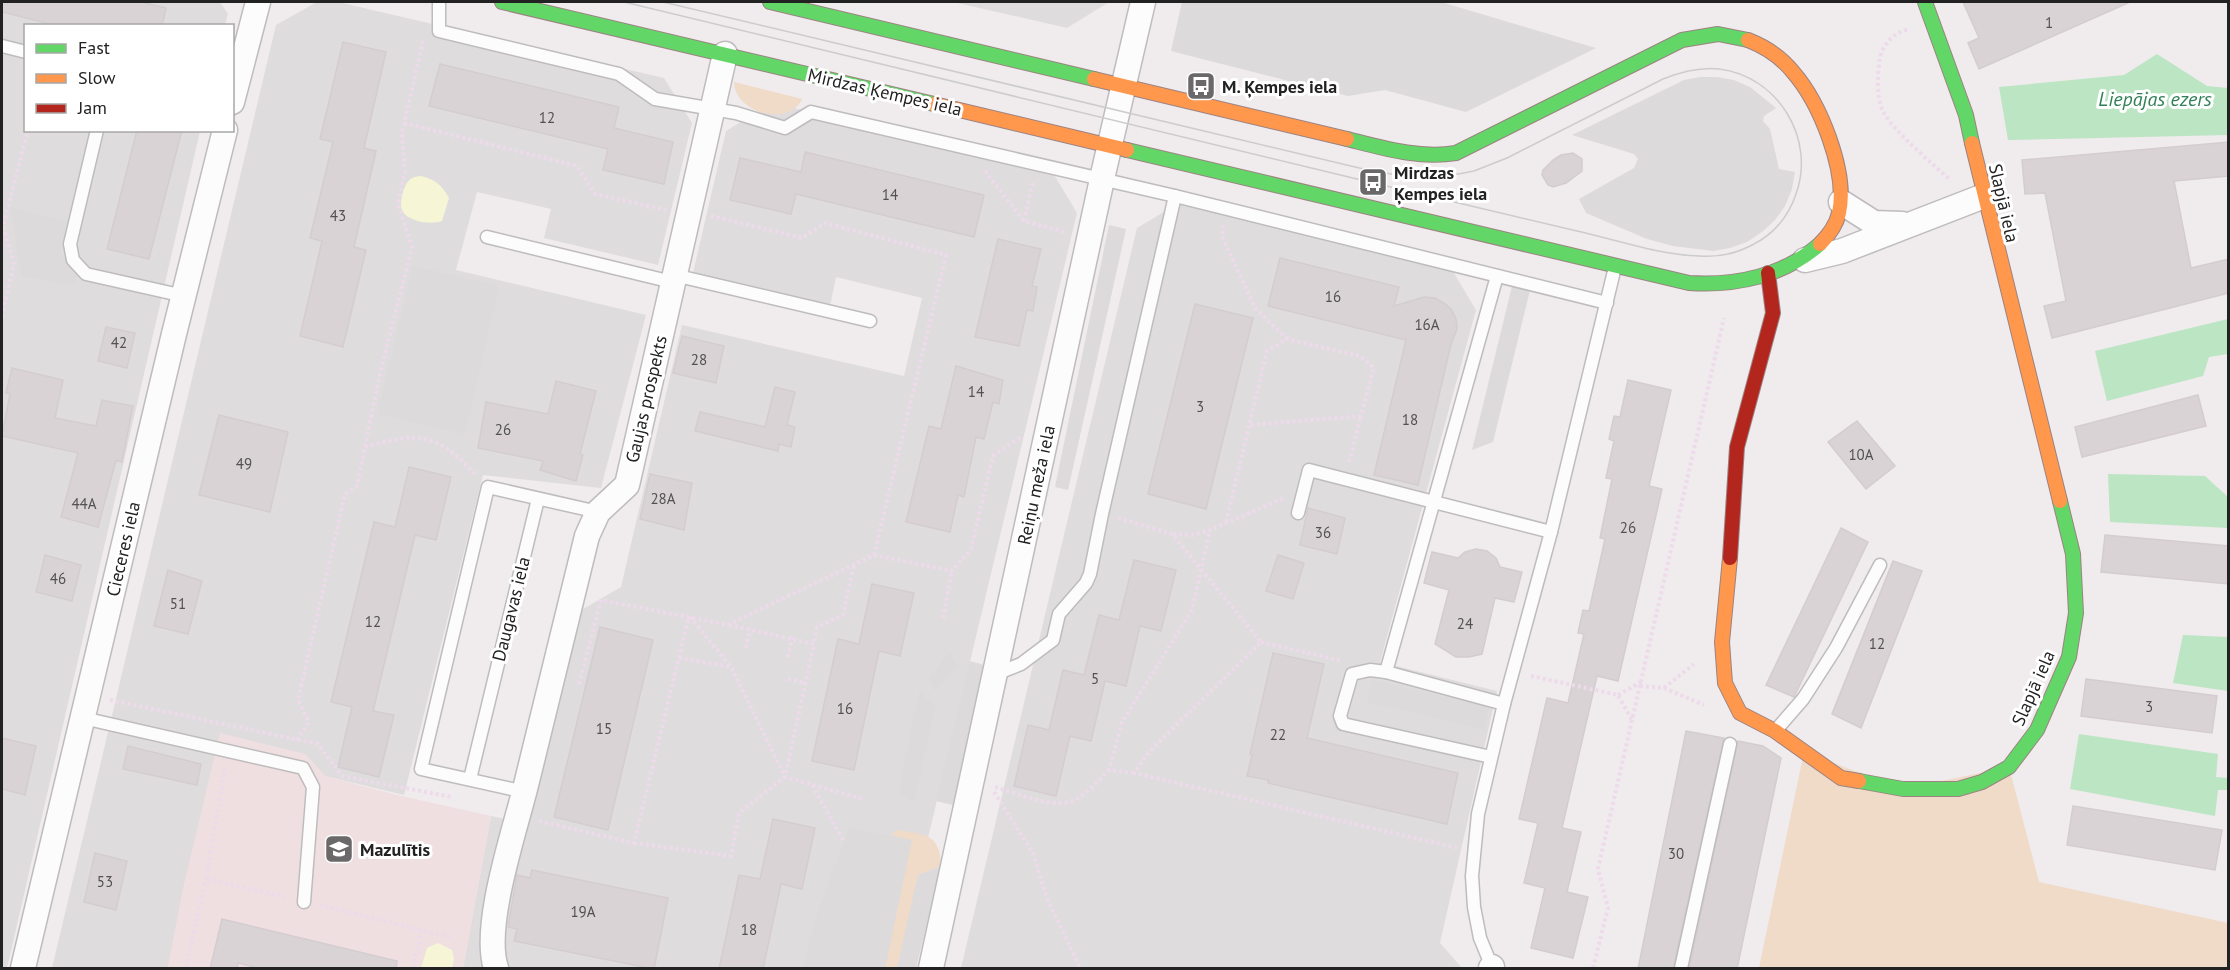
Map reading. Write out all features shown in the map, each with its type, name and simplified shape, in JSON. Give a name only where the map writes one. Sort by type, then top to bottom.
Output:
[{"type":"street","points":[[234,94],[258,2]]},
{"type":"street","name":"Mirdzas Ķempes iela","points":[[502,2],[1110,144],[1615,266],[1705,284],[1740,282],[1794,263],[1842,251],[1978,198]]},
{"type":"street","name":"Mirdzas Ķempes iela","points":[[770,2],[1414,155],[1443,156],[1456,153],[1682,40],[1718,34],[1751,40],[1782,58],[1806,88],[1823,123],[1838,170],[1841,202],[1835,224],[1822,244],[1794,263]]},
{"type":"street","name":"Reiņu meža iela","points":[[931,969],[1102,180],[1143,2]]},
{"type":"street","name":"Slapjā iela","points":[[1740,713],[1775,731],[1841,778],[1903,789],[1958,789],[1982,782],[2009,767],[2037,730],[2069,657],[2076,613],[2073,554],[1978,198],[1966,115],[1925,2]]},
{"type":"street","name":"Gaujas prospekts","points":[[598,512],[627,485],[673,279],[698,221],[711,109],[725,54]]},
{"type":"street","name":"Cieceres iela","points":[[23,969],[225,132]]},
{"type":"street","name":"Mirdzas Ķempes iela","points":[[1841,202],[1874,222],[1908,225]]},
{"type":"street","points":[[1740,713],[1725,683],[1722,642],[1737,447],[1773,313],[1768,273]]},
{"type":"street","points":[[496,969],[492,954],[493,926],[587,536],[598,512]]},
{"type":"lane","points":[[439,2],[439,31],[619,74],[655,99],[736,113],[785,128],[811,112],[1175,196],[1607,303]]},
{"type":"lane","points":[[2,46],[24,52]]},
{"type":"lane","points":[[97,132],[70,244],[73,260],[86,274],[184,296]]},
{"type":"lane","points":[[996,674],[1021,664],[1053,640],[1059,614],[1090,574],[1175,196]]},
{"type":"lane","points":[[487,237],[870,321]]},
{"type":"lane","points":[[1494,968],[1480,938],[1474,907],[1473,852],[1478,814],[1504,704],[1551,532],[1615,266]]},
{"type":"lane","points":[[1386,672],[1497,276]]},
{"type":"lane","points":[[1298,513],[1309,470],[1551,532]]},
{"type":"lane","points":[[522,801],[470,779],[421,769],[488,487],[598,512]]},
{"type":"lane","name":"Daugavas iela","points":[[470,779],[538,499]]},
{"type":"lane","points":[[1775,731],[1803,699],[1836,648],[1880,565]]},
{"type":"lane","points":[[1491,758],[1343,724],[1340,716],[1352,674],[1370,670],[1386,672],[1504,704]]},
{"type":"lane","points":[[83,718],[303,768],[313,787],[304,902]]},
{"type":"lane","points":[[1681,969],[1730,744]]},
{"type":"path","points":[[1934,26],[1899,31],[1882,49],[1879,66],[1880,98],[1884,113],[1907,141],[1978,198]]},
{"type":"path","points":[[297,740],[309,722],[298,700],[345,494],[357,486],[379,378],[412,247],[398,204],[405,172],[402,133],[423,37]]},
{"type":"path","points":[[404,123],[578,166],[595,194],[698,221],[711,216],[802,238],[825,223],[946,255],[874,555]]},
{"type":"path","points":[[2,317],[14,264],[3,226],[27,132]]},
{"type":"path","points":[[968,149],[1024,221],[1066,232]]},
{"type":"path","points":[[1024,221],[1037,165]]},
{"type":"path","points":[[1226,209],[1222,236],[1255,308],[1287,339],[1360,356],[1374,368],[1344,479]]},
{"type":"path","points":[[1064,243],[1068,223]]},
{"type":"path","points":[[1593,969],[1608,908],[1598,869],[1724,318]]},
{"type":"path","points":[[1226,522],[1267,351],[1287,339]]},
{"type":"path","points":[[1249,425],[1361,416]]},
{"type":"path","points":[[944,618],[952,571],[971,549],[993,456],[1019,438],[1022,427]]},
{"type":"path","points":[[365,447],[392,440],[419,438],[440,442],[459,457],[488,487]]},
{"type":"path","points":[[1102,514],[1172,534],[1192,535],[1210,530],[1304,489]]},
{"type":"path","points":[[1080,969],[1047,898],[1033,853],[991,786],[1052,803],[1070,801],[1091,789],[1109,770],[1122,722],[1192,610],[1210,530]]},
{"type":"path","points":[[1172,534],[1261,642],[1342,661],[1352,674]]},
{"type":"path","points":[[728,625],[874,555],[952,571]]},
{"type":"path","points":[[522,801],[542,822],[634,843],[731,856],[739,813],[785,777],[817,627],[843,615],[854,564]]},
{"type":"path","points":[[601,600],[792,637],[814,644]]},
{"type":"path","points":[[634,843],[689,616]]},
{"type":"path","points":[[689,616],[731,667],[785,777],[863,799]]},
{"type":"path","points":[[746,648],[750,629]]},
{"type":"path","points":[[788,657],[792,637]]},
{"type":"path","points":[[1134,773],[1149,752],[1261,642]]},
{"type":"path","points":[[679,658],[731,667]]},
{"type":"path","points":[[1513,672],[1618,695],[1640,684],[1664,688],[1711,708],[1740,713]]},
{"type":"path","points":[[788,679],[805,683]]},
{"type":"path","points":[[1618,695],[1632,720]]},
{"type":"path","points":[[1109,770],[1134,773],[1473,852]]},
{"type":"path","points":[[812,784],[844,842]]},
{"type":"path","points":[[186,969],[206,879]]},
{"type":"path","points":[[413,969],[422,930]]},
{"type":"shaded area","points":[[2,2],[220,2],[228,14],[225,24],[24,24],[24,132],[200,132],[7,968],[2,968]]},
{"type":"shaded area","points":[[317,2],[338,2],[664,78],[692,123],[658,265],[544,238],[551,209],[477,192],[456,270],[646,315],[601,488],[483,475],[404,795],[325,776],[305,754],[185,881],[168,968],[52,968],[276,25]]},
{"type":"shaded area","points":[[953,2],[1109,2],[1067,28]]},
{"type":"shaded area","points":[[1182,2],[1441,2],[1596,48],[1466,112],[1385,90],[1348,96],[1171,51]]},
{"type":"shaded area","points":[[1700,77],[1734,80],[1750,87],[1776,108],[1764,116],[1763,121],[1770,129],[1779,169],[1795,172],[1792,189],[1785,206],[1775,220],[1747,242],[1713,251],[1673,246],[1647,239],[1586,213],[1579,199],[1634,168],[1638,159],[1634,154],[1572,135],[1684,80]]},
{"type":"shaded area","points":[[734,82],[802,99],[796,108],[786,113],[764,113],[743,102]]},
{"type":"shaded area","points":[[772,103],[1050,168],[1077,213],[897,968],[463,968],[491,816],[529,824],[578,612],[621,587],[682,325],[904,376],[922,298],[836,277],[830,306],[693,273],[726,131]]},
{"type":"shaded area","points":[[421,176],[438,184],[449,198],[442,221],[420,222],[409,217],[402,210],[402,197],[409,180]]},
{"type":"shaded area","points":[[1182,201],[1448,263],[1476,310],[1380,662],[1497,691],[1440,943],[1462,968],[961,968],[1137,228]]},
{"type":"shaded area","points":[[10,207],[67,222],[60,254],[79,271],[74,286],[22,276]]},
{"type":"shaded area","points":[[1109,225],[1126,229],[1068,490],[1055,487]]},
{"type":"shaded area","points":[[413,266],[499,286],[465,434],[377,414]]},
{"type":"shaded area","points":[[1513,282],[1531,286],[1493,442],[1472,450]]},
{"type":"shaded area","points":[[950,652],[957,666],[935,691],[929,678]]},
{"type":"shaded area","points":[[970,661],[984,665],[953,805],[936,801]]},
{"type":"shaded area","points":[[1372,680],[1489,707],[1484,729],[1367,702]]},
{"type":"shaded area","points":[[919,692],[935,707],[914,802],[899,792]]},
{"type":"shaded area","name":"Mazulītis","points":[[220,733],[305,754],[325,776],[491,816],[463,968],[168,968],[182,893]]},
{"type":"shaded area","points":[[1804,752],[1903,789],[2009,767],[2039,882],[2228,923],[2228,968],[1759,968]]},
{"type":"shaded area","points":[[849,828],[912,840],[885,968],[803,968],[814,923]]},
{"type":"shaded area","points":[[898,830],[923,835],[934,841],[938,847],[941,866],[918,875],[897,968],[885,968],[911,840],[892,836]]},
{"type":"shaded area","points":[[941,866],[916,968],[897,968],[918,875]]},
{"type":"shaded area","points":[[438,943],[452,950],[454,959],[452,968],[421,968],[427,948]]},
{"type":"water","name":"Liepājas ezers","points":[[2157,54],[2207,86],[2228,88],[2228,135],[2008,140],[1999,87],[2124,75]]},
{"type":"water","points":[[2228,319],[2228,354],[2209,357],[2203,376],[2107,401],[2095,351]]},
{"type":"water","points":[[2108,474],[2205,476],[2228,497],[2228,528],[2110,522]]},
{"type":"water","points":[[2183,635],[2228,637],[2228,691],[2173,683]]},
{"type":"water","points":[[2079,734],[2218,754],[2216,777],[2228,778],[2228,790],[2218,790],[2215,816],[2070,789]]},
{"type":"building","points":[[2,2],[141,2],[166,8],[162,24],[50,24],[2,12]]},
{"type":"building","points":[[1963,2],[2130,2],[1979,69],[1968,43],[1979,38]]},
{"type":"building","points":[[343,42],[386,52],[364,148],[376,151],[354,247],[366,250],[343,347],[300,336],[322,241],[310,238],[333,142],[320,139]]},
{"type":"building","points":[[440,64],[619,107],[614,128],[673,142],[664,184],[603,170],[608,149],[429,106]]},
{"type":"building","points":[[136,132],[181,132],[149,259],[107,249]]},
{"type":"building","points":[[2229,142],[2229,176],[2174,181],[2191,268],[2229,259],[2229,293],[2052,338],[2044,306],[2066,301],[2045,193],[2025,194],[2022,160]]},
{"type":"building","points":[[805,152],[984,195],[974,237],[796,194],[791,214],[730,200],[740,158],[801,172]]},
{"type":"building","points":[[1573,153],[1582,159],[1582,171],[1566,183],[1553,187],[1548,185],[1542,175],[1543,170],[1561,155]]},
{"type":"building","points":[[998,239],[1041,249],[1032,286],[1037,287],[1033,311],[1027,310],[1019,346],[975,337]]},
{"type":"building","points":[[1280,258],[1399,287],[1394,306],[1424,297],[1435,298],[1451,309],[1456,319],[1457,329],[1451,344],[1418,485],[1374,475],[1406,340],[1268,306]]},
{"type":"building","points":[[1195,304],[1253,318],[1206,509],[1148,494]]},
{"type":"building","points":[[106,327],[135,333],[127,368],[98,361]]},
{"type":"building","points":[[682,336],[724,346],[716,383],[673,373]]},
{"type":"building","points":[[956,366],[1003,380],[999,404],[993,402],[984,439],[976,437],[964,497],[958,495],[950,532],[906,522],[929,426],[941,429]]},
{"type":"building","points":[[12,368],[63,380],[55,418],[96,426],[102,400],[133,406],[122,462],[116,460],[98,527],[61,517],[78,453],[2,436],[10,394],[6,393]]},
{"type":"building","points":[[1628,380],[1671,390],[1649,486],[1662,489],[1618,681],[1597,676],[1562,828],[1581,832],[1567,892],[1588,897],[1573,958],[1531,948],[1545,888],[1524,883],[1538,823],[1519,819],[1547,698],[1568,703],[1584,634],[1578,633],[1583,610],[1589,611],[1605,539],[1600,538],[1612,479],[1606,478],[1614,441],[1609,439],[1614,416],[1620,417]]},
{"type":"building","points":[[556,381],[596,391],[580,454],[583,455],[576,481],[540,470],[543,461],[478,448],[486,402],[548,414]]},
{"type":"building","points":[[775,387],[795,392],[787,425],[795,427],[791,447],[779,444],[778,451],[695,431],[700,412],[765,427]]},
{"type":"building","points":[[2198,395],[2206,426],[2082,457],[2075,427]]},
{"type":"building","points":[[219,415],[288,432],[270,512],[199,495]]},
{"type":"building","points":[[1857,421],[1895,466],[1866,489],[1828,442]]},
{"type":"building","points":[[409,467],[451,477],[436,540],[415,535],[373,711],[394,715],[379,777],[338,767],[352,707],[331,702],[374,522],[395,527]]},
{"type":"building","points":[[650,474],[692,483],[684,530],[640,519]]},
{"type":"building","points":[[1308,508],[1345,518],[1337,554],[1300,545]]},
{"type":"building","points":[[1841,528],[1868,542],[1794,697],[1766,685]]},
{"type":"building","points":[[2105,535],[2229,546],[2229,584],[2101,572]]},
{"type":"building","points":[[1476,549],[1487,551],[1496,558],[1500,567],[1522,572],[1514,602],[1495,598],[1482,654],[1456,657],[1435,644],[1449,590],[1424,583],[1432,552],[1458,558],[1465,552]]},
{"type":"building","points":[[45,555],[81,565],[72,601],[36,592]]},
{"type":"building","points":[[1278,555],[1304,563],[1293,599],[1266,591]]},
{"type":"building","points":[[1134,560],[1176,570],[1161,631],[1140,626],[1126,686],[1105,681],[1091,741],[1070,736],[1056,796],[1014,786],[1028,725],[1049,730],[1063,670],[1084,675],[1099,615],[1119,620]]},
{"type":"building","points":[[1893,561],[1922,571],[1861,728],[1832,714]]},
{"type":"building","points":[[168,570],[202,581],[188,634],[154,626]]},
{"type":"building","points":[[872,584],[914,593],[900,656],[879,651],[854,770],[812,761],[838,639],[859,644]]},
{"type":"building","points":[[600,627],[653,640],[608,830],[554,817]]},
{"type":"building","points":[[1273,653],[1324,664],[1307,738],[1458,773],[1447,824],[1268,783],[1268,780],[1247,776]]},
{"type":"building","points":[[2086,679],[2217,696],[2212,733],[2081,716]]},
{"type":"building","points":[[1686,731],[1724,738],[1673,969],[1638,969]]},
{"type":"building","points":[[2,738],[36,746],[25,795],[2,789]]},
{"type":"building","points":[[1738,741],[1763,746],[1781,758],[1737,969],[1689,969]]},
{"type":"building","points":[[128,746],[201,764],[197,785],[123,769]]},
{"type":"building","points":[[2073,806],[2222,830],[2215,870],[2067,845]]},
{"type":"building","points":[[773,819],[815,828],[802,889],[781,884],[763,969],[719,969],[739,875],[760,879]]},
{"type":"building","points":[[95,853],[127,861],[116,910],[84,902]]},
{"type":"building","points":[[532,870],[668,898],[654,969],[514,941],[517,929],[508,927],[517,875],[530,878]]},
{"type":"building","points":[[222,919],[397,961],[396,969],[262,969],[238,963],[237,969],[210,969]]},
{"type":"tram line","points":[[624,2],[1669,253],[1724,255],[1747,248],[1761,240],[1773,231],[1787,214],[1796,194],[1801,173],[1801,152],[1796,132],[1775,97],[1759,84],[1740,74],[1719,69],[1690,71],[1663,79],[1507,158],[1474,171],[1443,177],[1411,177],[1372,171],[663,2]]},
{"type":"traffic: fast","points":[[502,2],[934,104]]},
{"type":"traffic: fast","points":[[770,2],[1094,79]]},
{"type":"traffic: fast","points":[[1925,2],[1966,115],[1972,143]]},
{"type":"traffic: fast","points":[[1347,139],[1415,154],[1456,153],[1682,40],[1718,34],[1748,40]]},
{"type":"traffic: fast","points":[[1127,150],[1689,283],[1724,283],[1759,277],[1791,264],[1820,244]]},
{"type":"traffic: fast","points":[[1859,781],[1903,789],[1958,789],[1982,782],[2009,767],[2037,730],[2069,657],[2076,613],[2073,554],[2060,501]]},
{"type":"traffic: slow","points":[[1748,40],[1773,53],[1793,72],[1822,119],[1836,159],[1841,196],[1836,222],[1820,244]]},
{"type":"traffic: slow","points":[[1094,79],[1347,139]]},
{"type":"traffic: slow","points":[[934,104],[1127,150]]},
{"type":"traffic: slow","points":[[1972,143],[2060,501]]},
{"type":"traffic: slow","points":[[1730,558],[1722,642],[1725,683],[1740,713],[1775,731],[1841,778],[1859,781]]},
{"type":"traffic: jam","points":[[1730,558],[1737,447],[1773,313],[1768,273]]},
{"type":"place","name":"M. Ķempes iela","points":[[1201,86]]},
{"type":"place","name":"Mirdzas Ķempes iela","points":[[1373,182]]},
{"type":"place","name":"Mazulītis","points":[[339,849]]}]
